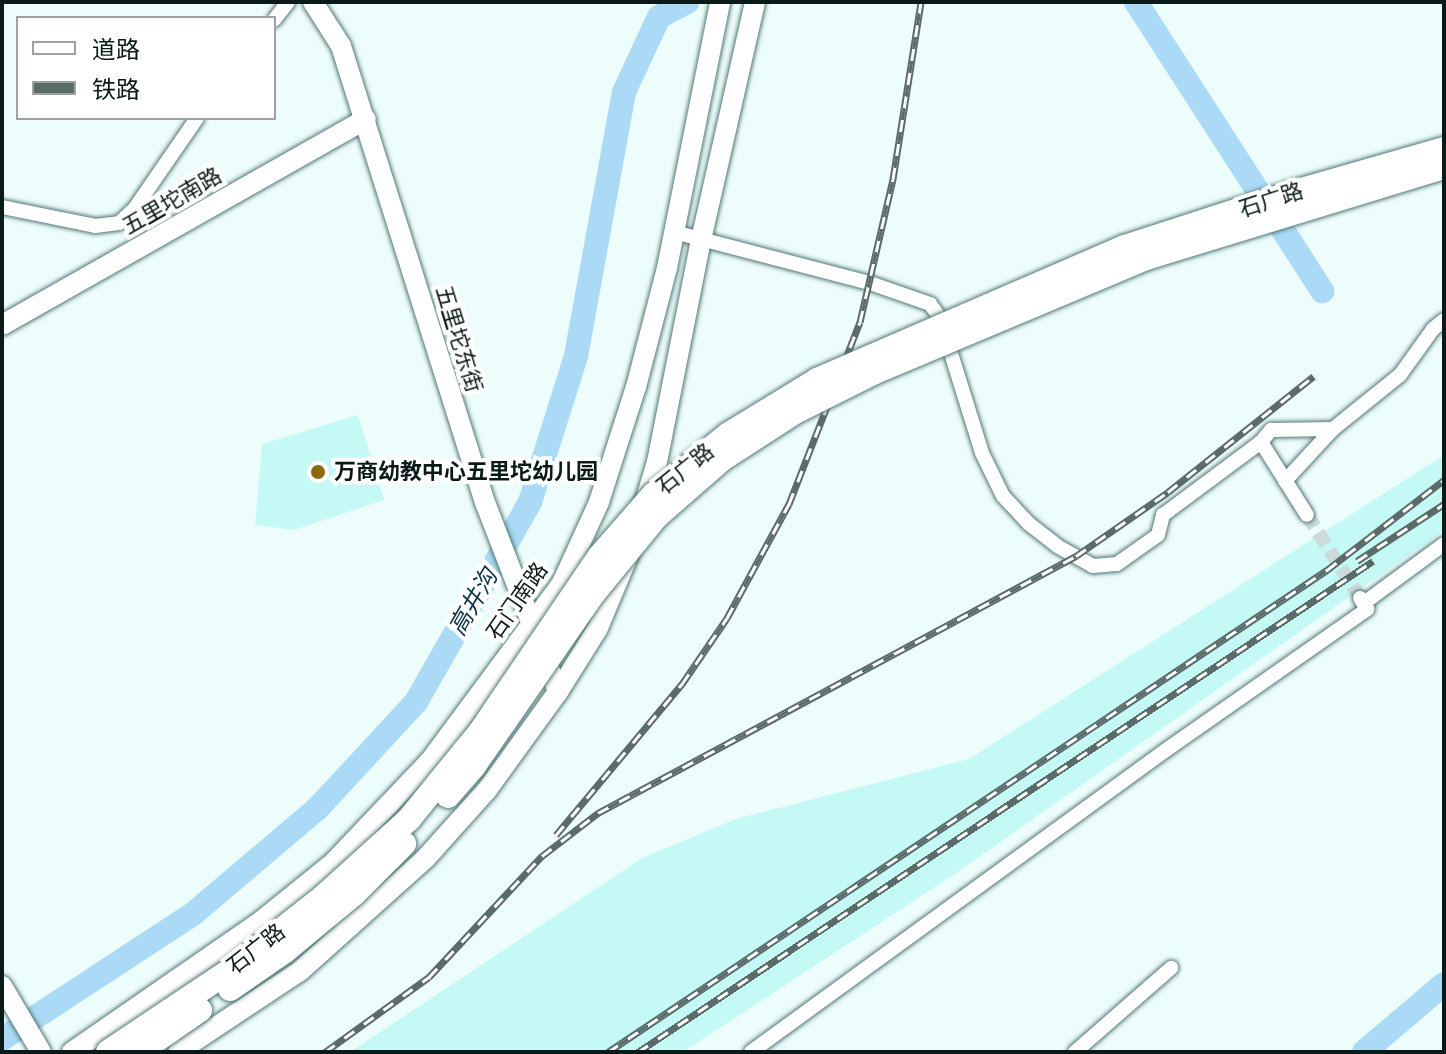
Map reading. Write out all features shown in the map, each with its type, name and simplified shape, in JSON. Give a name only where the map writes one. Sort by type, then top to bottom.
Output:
[{"type":"main road","name":"五里坨东街","points":[[313,2],[341,46],[486,505],[558,692]]},
{"type":"main road","name":"石门南路","points":[[72,1052],[260,922],[334,862],[430,761],[562,583],[599,502],[636,387],[674,232],[720,2]]},
{"type":"main road","points":[[178,1052],[300,971],[425,859],[487,790],[558,692],[598,628],[621,579],[657,462],[701,240],[753,9]]},
{"type":"main road","name":"五里坨南路","points":[[2,325],[366,119]]},
{"type":"main road","name":"石广路","points":[[108,1052],[229,971],[323,897],[409,819],[480,732],[599,557],[654,494],[729,434],[817,380],[1125,247],[1444,149]]},
{"type":"main road","name":"石广路","points":[[139,1052],[285,951],[354,894],[474,766],[594,593],[656,517],[721,460],[795,412],[875,372],[1146,258],[1444,167]]},
{"type":"main road","points":[[2,986],[39,1049]]},
{"type":"street","points":[[2,207],[95,226],[119,223],[135,208],[196,120]]},
{"type":"street","points":[[674,232],[870,283],[930,304],[940,318],[982,453],[1003,496],[1037,531],[1093,566],[1117,564],[1158,535],[1163,515],[1261,442],[1271,430],[1333,429]]},
{"type":"street","points":[[1285,481],[1333,429],[1400,375],[1433,329],[1444,320]]},
{"type":"street","points":[[1261,442],[1307,515]]},
{"type":"street","points":[[751,1052],[1166,750],[1367,609],[1362,601],[1444,544]]},
{"type":"street","points":[[1075,1052],[1171,968]]},
{"type":"shaded area","name":"万商幼教中心五里坨幼儿园","points":[[358,415],[384,500],[294,530],[255,525],[262,444]]},
{"type":"shaded area","points":[[1444,455],[1444,530],[955,874],[683,1052],[350,1052],[644,857],[736,819],[969,759]]},
{"type":"waterway","name":"高井沟","points":[[2,1039],[193,914],[317,809],[416,702],[530,502],[576,356],[624,92],[659,17],[687,2]]},
{"type":"waterway","points":[[1136,2],[1322,291]]},
{"type":"waterway","points":[[1364,1052],[1444,984]]},
{"type":"tunnel","points":[[1307,515],[1360,598]]},
{"type":"railway","points":[[556,835],[682,684],[727,618],[789,504],[860,322],[893,179],[921,2]]},
{"type":"railway","points":[[325,1052],[429,977],[542,856],[598,813],[1076,556],[1168,492],[1314,376]]},
{"type":"railway","points":[[608,1052],[1327,570],[1444,480]]},
{"type":"railway","points":[[1357,561],[1444,504]]},
{"type":"railway","points":[[638,1052],[1373,561]]},
{"type":"place","name":"万商幼教中心五里坨幼儿园","points":[[318,472]]}]
